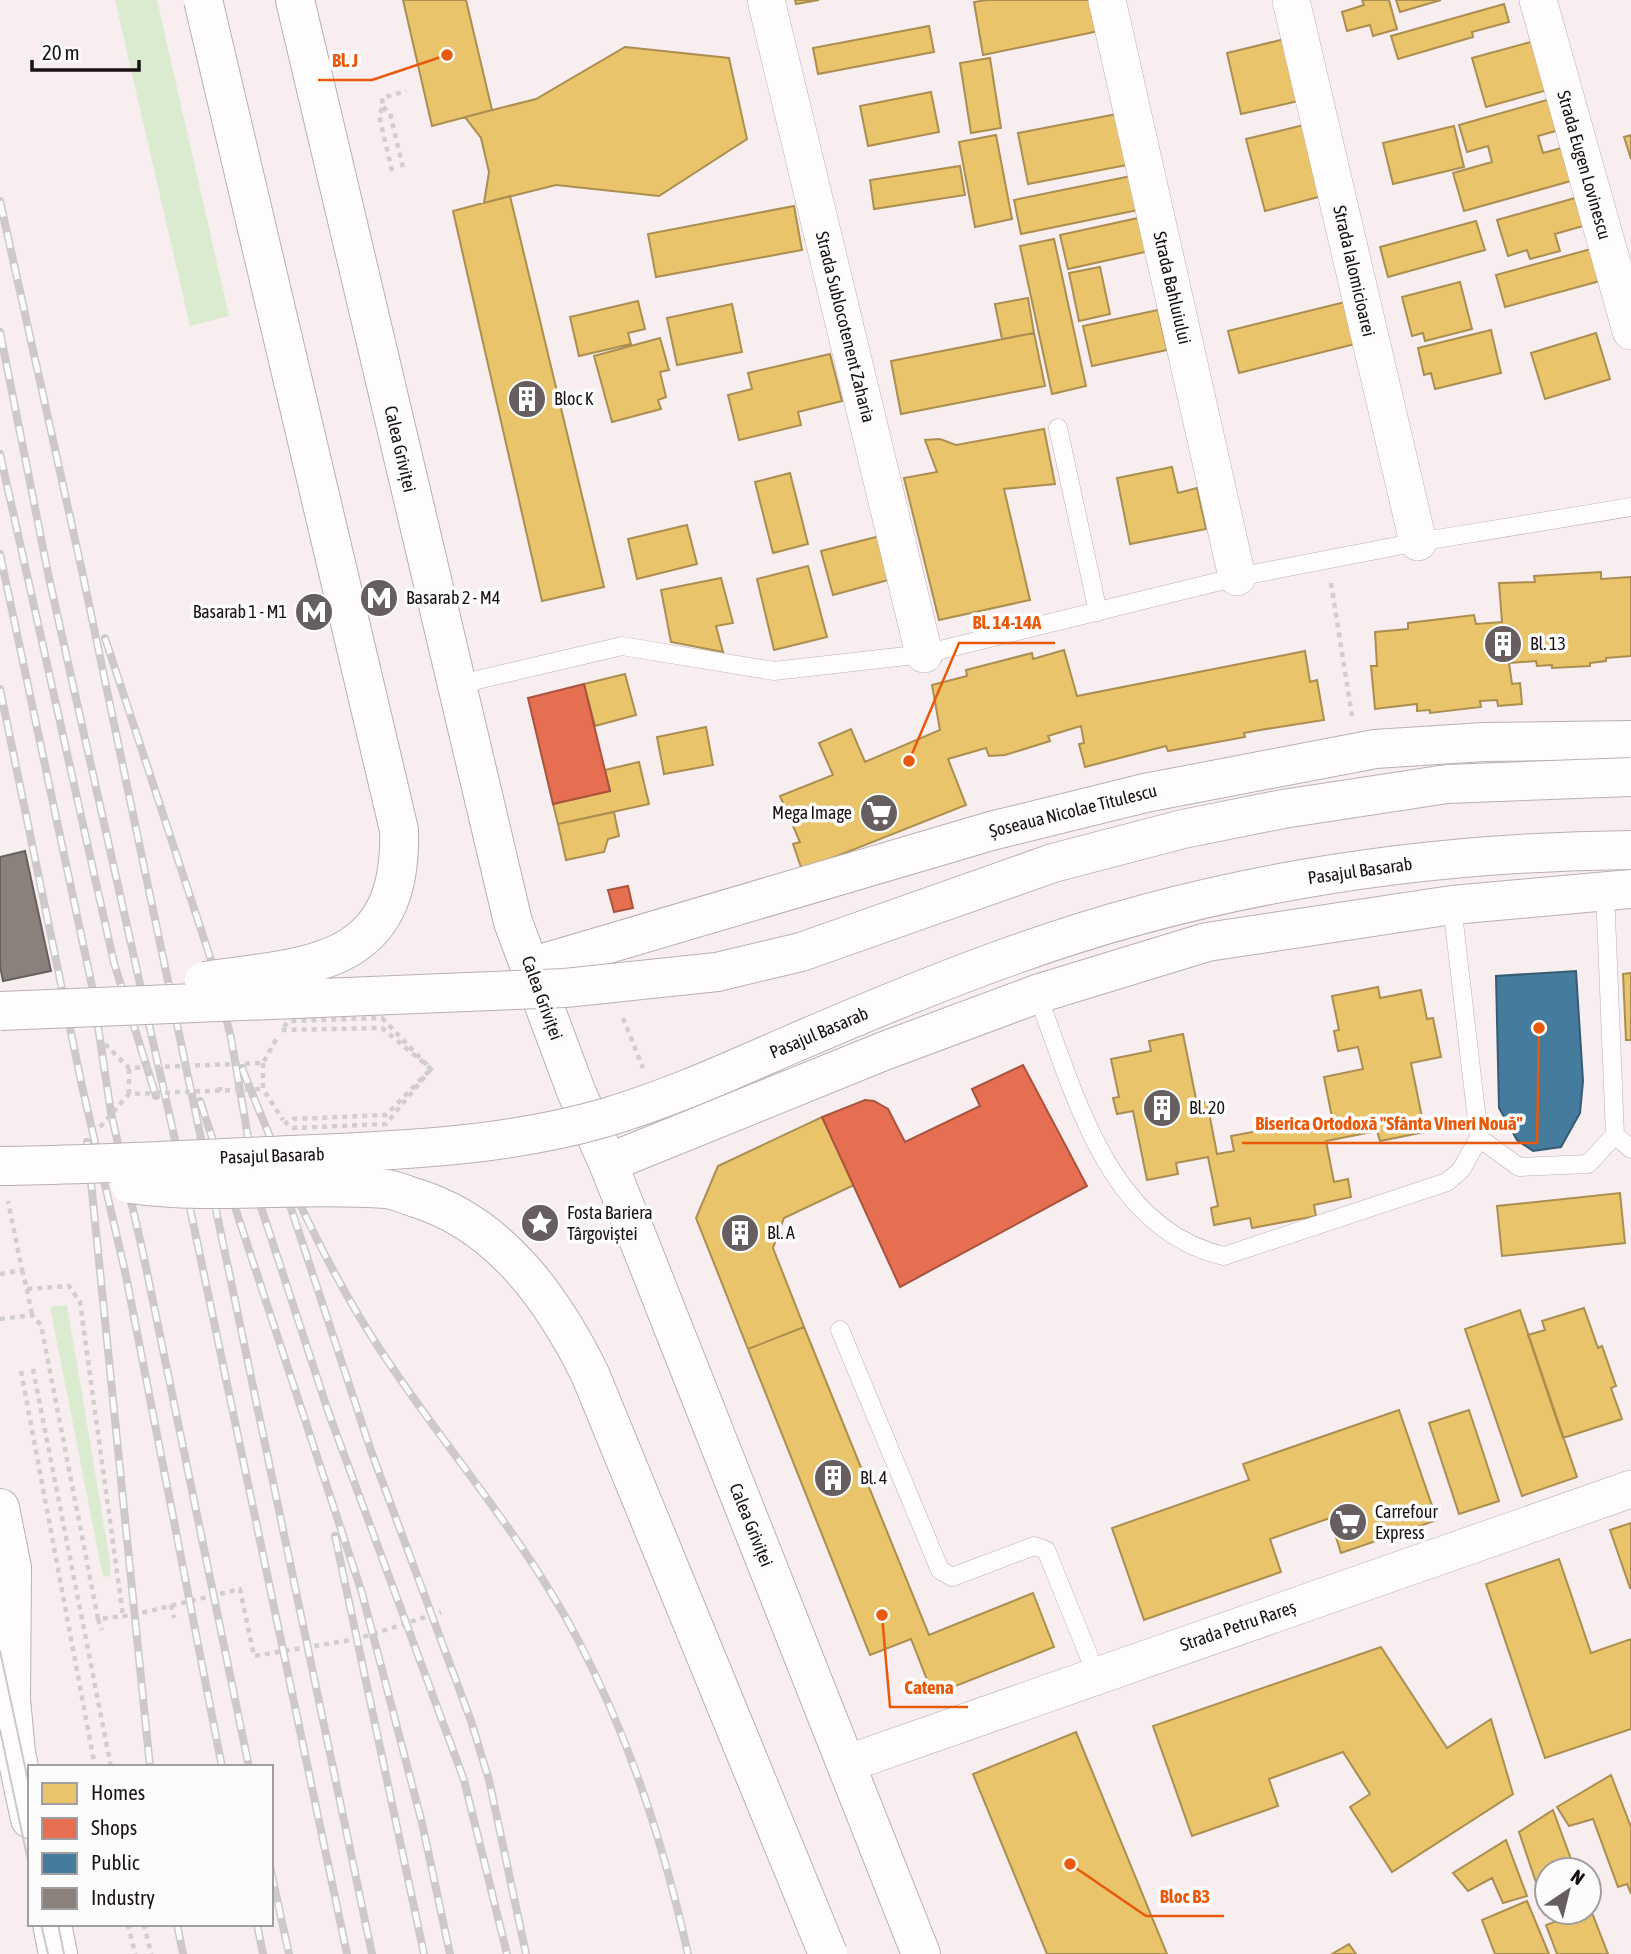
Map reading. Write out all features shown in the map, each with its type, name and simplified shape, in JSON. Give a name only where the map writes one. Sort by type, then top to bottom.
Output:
[{"type":"main road","points":[[60,1009],[125,992],[307,967],[339,954],[361,940],[381,918],[394,894],[400,863],[399,830],[203,0]]},
{"type":"main road","name":"Calea Griviței","points":[[295,0],[513,922],[576,1091],[608,1163],[921,1954]]},
{"type":"main road","name":"Șoseaua Nicolae Titulescu","points":[[530,967],[991,831],[1145,793],[1358,752],[1484,742],[1631,740]]},
{"type":"main road","points":[[0,1011],[565,988],[705,973],[801,952],[1053,863],[1183,829],[1283,809],[1447,784],[1631,777]]},
{"type":"main road","name":"Pasajul Basarab","points":[[3,1178],[43,1166],[379,1152],[521,1138],[602,1118],[679,1093],[960,975],[1071,935],[1193,900],[1428,861],[1631,850]]},
{"type":"main road","points":[[608,1163],[884,1051],[1037,994],[1207,942],[1452,905],[1618,890]]},
{"type":"main road","points":[[43,1166],[99,1180],[143,1186],[388,1189],[441,1206],[503,1248],[541,1290],[569,1331],[590,1374],[828,1954]]},
{"type":"main road","points":[[0,1508],[12,1569],[10,1699],[16,1754]]},
{"type":"main road","points":[[0,1705],[16,1754],[28,1810]]},
{"type":"main road","points":[[52,1926],[58,1954]]},
{"type":"street","name":"Strada Sublocotenent Zaharia","points":[[766,0],[924,654]]},
{"type":"street","name":"Strada Bahluiului","points":[[1107,0],[1237,577]]},
{"type":"street","name":"Strada Ialomicioarei","points":[[1291,0],[1418,542]]},
{"type":"street","name":"Strada Eugen Lovinescu","points":[[1538,0],[1631,331]]},
{"type":"street","name":"Strada Petru Rareș","points":[[846,1764],[1631,1489]]},
{"type":"lane","points":[[1058,428],[1098,612]]},
{"type":"lane","points":[[456,685],[622,646],[774,671],[924,654],[1237,577],[1418,542],[1631,508]]},
{"type":"lane","points":[[1479,1138],[1519,1167],[1588,1164],[1615,1135],[1618,890]]},
{"type":"lane","points":[[1037,994],[1084,1118],[1109,1167],[1133,1202],[1169,1234],[1202,1251],[1224,1256],[1447,1182],[1461,1170],[1479,1138],[1452,905]]},
{"type":"lane","points":[[1615,1135],[1631,1149]]},
{"type":"lane","points":[[840,1330],[940,1570],[952,1577],[1034,1546],[1046,1550],[1097,1676]]},
{"type":"path","points":[[392,171],[379,115],[383,107],[382,98],[405,91]]},
{"type":"path","points":[[383,107],[390,113],[403,168]]},
{"type":"path","points":[[1327,560],[1358,752]]},
{"type":"path","points":[[620,1011],[646,1074]]},
{"type":"path","points":[[382,1018],[431,1069]]},
{"type":"path","points":[[382,1028],[431,1069]]},
{"type":"path","points":[[281,1030],[263,1063],[263,1090],[286,1123]]},
{"type":"path","points":[[96,1132],[129,1094],[129,1068],[103,1042]]},
{"type":"path","points":[[129,1068],[263,1063]]},
{"type":"path","points":[[386,1115],[431,1069]]},
{"type":"path","points":[[386,1124],[431,1069]]},
{"type":"path","points":[[129,1094],[220,1089],[263,1090]]},
{"type":"path","points":[[3,1178],[33,1315],[41,1325],[102,1630]]},
{"type":"path","points":[[0,1274],[22,1269]]},
{"type":"path","points":[[27,1289],[68,1286],[80,1302],[123,1616]]},
{"type":"path","points":[[0,1319],[33,1315]]},
{"type":"path","points":[[33,1369],[111,1765]]},
{"type":"path","points":[[21,1371],[95,1765]]},
{"type":"path","points":[[99,1619],[240,1589],[254,1656],[357,1639],[441,1612]]},
{"type":"path","points":[[171,1605],[174,1618]]},
{"type":"path","points":[[128,1926],[135,1954]]},
{"type":"path","points":[[144,1926],[151,1954]]},
{"type":"green space","points":[[115,0],[157,0],[229,316],[190,326]]},
{"type":"green space","points":[[67,1305],[111,1567],[110,1576],[103,1577],[50,1307]]},
{"type":"building: Homes","points":[[403,0],[466,0],[492,110],[432,126]]},
{"type":"building: Homes","points":[[795,0],[819,0],[796,4]]},
{"type":"building: Homes","points":[[1098,0],[1104,30],[983,55],[974,2]]},
{"type":"building: Homes","points":[[1362,0],[1389,0],[1397,29],[1373,36],[1370,25],[1347,31],[1342,12],[1364,5]]},
{"type":"building: Homes","points":[[1396,0],[1441,0],[1400,12]]},
{"type":"building: Homes","points":[[1504,4],[1509,22],[1472,32],[1473,37],[1398,59],[1391,36]]},
{"type":"building: Homes","points":[[929,26],[934,52],[818,74],[813,48]]},
{"type":"building: Homes","points":[[1289,38],[1303,100],[1241,114],[1227,53]]},
{"type":"building: Homes","points":[[1538,40],[1551,89],[1486,107],[1472,58]]},
{"type":"building: Homes","points":[[625,47],[729,58],[747,139],[659,196],[556,185],[484,203],[489,172],[481,138],[465,117],[536,99]]},
{"type":"building: Homes","points":[[990,58],[1001,128],[971,133],[960,63]]},
{"type":"building: Homes","points":[[931,92],[939,132],[868,146],[860,106]]},
{"type":"building: Homes","points":[[1554,98],[1563,129],[1538,136],[1543,153],[1569,146],[1578,179],[1464,211],[1453,173],[1492,162],[1488,146],[1467,152],[1459,125]]},
{"type":"building: Homes","points":[[1117,114],[1127,165],[1028,184],[1018,133]]},
{"type":"building: Homes","points":[[1308,124],[1326,195],[1265,211],[1246,139]]},
{"type":"building: Homes","points":[[1454,126],[1464,167],[1393,184],[1383,143]]},
{"type":"building: Homes","points":[[996,135],[1012,219],[975,227],[959,142]]},
{"type":"building: Homes","points":[[1631,135],[1631,159],[1624,137]]},
{"type":"building: Homes","points":[[960,166],[965,195],[874,209],[870,180]]},
{"type":"building: Homes","points":[[1136,175],[1143,209],[1021,234],[1014,200]]},
{"type":"building: Homes","name":"Bloc K","points":[[510,196],[604,587],[542,601],[453,211]]},
{"type":"building: Homes","points":[[1575,198],[1583,226],[1555,234],[1560,251],[1530,259],[1527,250],[1508,256],[1497,220]]},
{"type":"building: Homes","points":[[794,206],[802,250],[656,277],[648,234]]},
{"type":"building: Homes","points":[[1147,216],[1154,250],[1068,269],[1060,235]]},
{"type":"building: Homes","points":[[1476,221],[1485,250],[1388,277],[1380,247]]},
{"type":"building: Homes","points":[[1054,239],[1086,386],[1052,394],[1020,246]]},
{"type":"building: Homes","points":[[1591,249],[1600,281],[1505,307],[1496,275]]},
{"type":"building: Homes","points":[[1100,267],[1110,314],[1079,321],[1069,273]]},
{"type":"building: Homes","points":[[1460,282],[1472,329],[1425,341],[1423,333],[1412,336],[1402,297]]},
{"type":"building: Homes","points":[[1028,298],[1034,333],[1002,339],[995,304]]},
{"type":"building: Homes","points":[[638,301],[645,329],[628,333],[631,344],[579,356],[570,317]]},
{"type":"building: Homes","points":[[1349,301],[1359,343],[1239,373],[1228,331]]},
{"type":"building: Homes","points":[[732,304],[742,352],[677,365],[667,318]]},
{"type":"building: Homes","points":[[1158,310],[1167,350],[1092,366],[1083,326]]},
{"type":"building: Homes","points":[[1491,330],[1501,373],[1435,389],[1431,373],[1424,375],[1418,348]]},
{"type":"building: Homes","points":[[1034,333],[1045,386],[901,414],[891,361]]},
{"type":"building: Homes","points":[[1596,333],[1610,379],[1545,399],[1531,353]]},
{"type":"building: Homes","points":[[660,338],[669,370],[660,372],[666,397],[658,400],[661,409],[612,422],[594,356]]},
{"type":"building: Homes","points":[[830,354],[842,401],[798,412],[801,425],[739,440],[728,395],[752,389],[748,373]]},
{"type":"building: Homes","points":[[1044,429],[1055,484],[1004,489],[1030,600],[939,620],[904,478],[937,472],[925,440],[940,439],[956,445]]},
{"type":"building: Homes","points":[[1172,467],[1178,493],[1197,488],[1206,529],[1130,544],[1117,478]]},
{"type":"building: Homes","points":[[790,473],[808,544],[773,553],[755,482]]},
{"type":"building: Homes","points":[[687,525],[697,564],[637,579],[628,539]]},
{"type":"building: Homes","points":[[880,536],[892,579],[833,595],[821,551]]},
{"type":"building: Homes","points":[[808,566],[827,637],[774,650],[757,579]]},
{"type":"building: Homes","name":"Bl. 13","points":[[1601,572],[1601,579],[1631,577],[1631,656],[1606,658],[1606,661],[1590,663],[1590,666],[1552,668],[1552,665],[1537,666],[1536,661],[1509,663],[1512,684],[1520,683],[1522,704],[1498,706],[1497,700],[1480,701],[1481,707],[1430,713],[1430,710],[1417,711],[1417,704],[1375,709],[1371,666],[1377,666],[1375,632],[1408,629],[1408,623],[1474,615],[1476,624],[1502,622],[1499,583],[1535,582],[1534,576]]},
{"type":"building: Homes","points":[[721,578],[733,623],[716,626],[723,652],[671,642],[661,590]]},
{"type":"building: Homes","points":[[1064,650],[1077,696],[1305,651],[1310,682],[1317,680],[1324,720],[1244,733],[1245,737],[1168,751],[1166,746],[1085,767],[1079,744],[1084,743],[1081,726],[1048,736],[1050,741],[1005,755],[989,756],[986,748],[948,759],[966,805],[802,870],[793,844],[800,842],[780,796],[833,775],[819,743],[851,729],[865,762],[940,730],[932,685],[967,676],[966,670],[1032,653],[1033,659]]},
{"type":"building: Homes","points":[[625,674],[636,715],[595,726],[584,684]]},
{"type":"building: Homes","points":[[706,727],[713,765],[664,774],[657,737]]},
{"type":"building: Homes","points":[[639,762],[649,804],[558,824],[553,804],[610,791],[605,770]]},
{"type":"building: Homes","points":[[614,812],[619,836],[608,839],[604,852],[566,860],[558,824]]},
{"type":"building: Homes","points":[[1631,973],[1631,1040],[1626,1040],[1623,974]]},
{"type":"building: Homes","name":"Bl. 20","points":[[1378,987],[1380,998],[1421,990],[1427,1019],[1433,1018],[1441,1057],[1411,1063],[1425,1132],[1380,1141],[1377,1131],[1326,1141],[1334,1182],[1348,1179],[1351,1197],[1314,1205],[1316,1216],[1252,1228],[1250,1218],[1214,1225],[1211,1208],[1218,1206],[1208,1157],[1176,1163],[1178,1174],[1147,1180],[1133,1111],[1117,1114],[1113,1098],[1119,1097],[1111,1059],[1151,1051],[1149,1041],[1183,1034],[1197,1104],[1207,1102],[1217,1154],[1234,1151],[1231,1136],[1305,1122],[1307,1132],[1334,1127],[1324,1077],[1363,1069],[1358,1047],[1338,1051],[1334,1031],[1339,1030],[1332,996]]},
{"type":"building: Homes","name":"Bl. A","points":[[822,1117],[854,1185],[784,1218],[773,1248],[804,1327],[748,1349],[696,1218],[718,1166]]},
{"type":"building: Homes","points":[[1620,1193],[1625,1243],[1502,1256],[1497,1206]]},
{"type":"building: Homes","points":[[1584,1308],[1598,1348],[1602,1346],[1616,1386],[1611,1388],[1622,1419],[1563,1438],[1528,1335],[1545,1330],[1542,1321]]},
{"type":"building: Homes","points":[[1520,1310],[1577,1477],[1522,1496],[1465,1329]]},
{"type":"building: Homes","name":"Bl. 4","points":[[804,1327],[929,1635],[1033,1593],[1054,1647],[933,1695],[911,1639],[870,1655],[748,1349]]},
{"type":"building: Homes","points":[[1399,1410],[1437,1520],[1341,1553],[1330,1518],[1270,1539],[1281,1572],[1144,1620],[1112,1528],[1249,1480],[1243,1464]]},
{"type":"building: Homes","points":[[1469,1410],[1499,1501],[1459,1514],[1429,1423]]},
{"type":"building: Homes","points":[[1631,1523],[1631,1588],[1630,1588],[1610,1530]]},
{"type":"building: Homes","points":[[1559,1559],[1591,1653],[1631,1639],[1631,1729],[1545,1758],[1486,1584]]},
{"type":"building: Homes","points":[[1381,1647],[1447,1748],[1491,1719],[1513,1794],[1392,1872],[1350,1807],[1370,1794],[1343,1752],[1269,1779],[1278,1806],[1192,1836],[1153,1726]]},
{"type":"building: Homes","points":[[1076,1732],[1167,1954],[1047,1954],[973,1774]]},
{"type":"building: Homes","points":[[1611,1775],[1631,1827],[1631,1894],[1627,1884],[1618,1887],[1593,1819],[1569,1826],[1557,1807]]},
{"type":"building: Homes","points":[[1553,1810],[1570,1856],[1533,1856],[1533,1873],[1519,1832]]},
{"type":"building: Homes","points":[[1506,1840],[1527,1896],[1503,1903],[1492,1878],[1468,1891],[1453,1873]]},
{"type":"building: Homes","points":[[1527,1901],[1533,1915],[1533,1926],[1537,1926],[1549,1954],[1495,1954],[1482,1920]]},
{"type":"building: Homes","points":[[1546,1926],[1597,1926],[1608,1954],[1557,1954]]},
{"type":"building: Homes","points":[[1349,1944],[1356,1954],[1332,1954]]},
{"type":"building: Shops","points":[[584,684],[610,791],[553,804],[528,698]]},
{"type":"building: Shops","points":[[628,886],[633,908],[614,912],[608,890]]},
{"type":"building: Shops","points":[[1023,1065],[1087,1186],[900,1287],[822,1117],[865,1100],[874,1101],[888,1109],[905,1142],[980,1106],[972,1089]]},
{"type":"building: Public","points":[[1576,971],[1583,1081],[1580,1113],[1561,1147],[1533,1151],[1517,1140],[1499,1108],[1496,976]]},
{"type":"building: Industry","points":[[25,851],[51,971],[3,981],[0,966],[0,857]]},
{"type":"tram line","points":[[0,1651],[28,1781]]},
{"type":"tram line","points":[[0,1730],[28,1861]]},
{"type":"tram line","points":[[41,1926],[48,1954]]},
{"type":"tram line","points":[[58,1926],[64,1954]]},
{"type":"railway","points":[[0,201],[82,571],[372,1954]]},
{"type":"railway","points":[[0,332],[49,578],[186,1189],[347,1954]]},
{"type":"railway","points":[[0,454],[114,963],[156,1096]]},
{"type":"railway","points":[[0,554],[92,986],[111,1113],[143,1253],[249,1765]]},
{"type":"railway","points":[[105,638],[214,969],[231,1038],[259,1201],[328,1411],[464,1780],[507,1954]]},
{"type":"railway","points":[[0,689],[82,1086],[126,1276],[222,1765]]},
{"type":"railway","points":[[242,1068],[303,1211],[358,1315],[404,1385],[533,1564],[597,1677],[644,1793],[679,1913],[688,1954]]},
{"type":"railway","points":[[200,1101],[362,1593],[422,1823],[450,1954]]},
{"type":"railway","points":[[87,1142],[150,1765]]},
{"type":"railway","points":[[283,1184],[371,1451],[471,1721],[489,1780],[526,1954]]},
{"type":"railway","points":[[335,1536],[424,1954]]},
{"type":"railway","points":[[273,1880],[289,1954]]},
{"type":"railway","points":[[177,1926],[183,1954]]},
{"type":"railway","points":[[257,1926],[263,1954]]},
{"type":"place","name":"Bl. J","points":[[447,55]]},
{"type":"place","name":"Bloc K","points":[[527,399]]},
{"type":"place","name":"Basarab 2 - M4","points":[[379,598]]},
{"type":"place","name":"Basarab 1 - M1","points":[[314,612]]},
{"type":"place","name":"Bl. 13","points":[[1503,644]]},
{"type":"place","name":"Bl. 14-14A","points":[[909,761]]},
{"type":"place","name":"Mega Image","points":[[879,813]]},
{"type":"place","name":"Biserica Ortodoxă \"Sfânta Vineri Nouă\"","points":[[1539,1028]]},
{"type":"place","name":"Bl. 20","points":[[1162,1108]]},
{"type":"place","name":"Fosta Bariera Târgoviștei","points":[[540,1223]]},
{"type":"place","name":"Bl. A","points":[[740,1233]]},
{"type":"place","name":"Bl. 4","points":[[833,1478]]},
{"type":"place","name":"Carrefour Express","points":[[1348,1522]]},
{"type":"place","name":"Catena","points":[[882,1615]]},
{"type":"place","name":"Bloc B3","points":[[1070,1864]]}]
